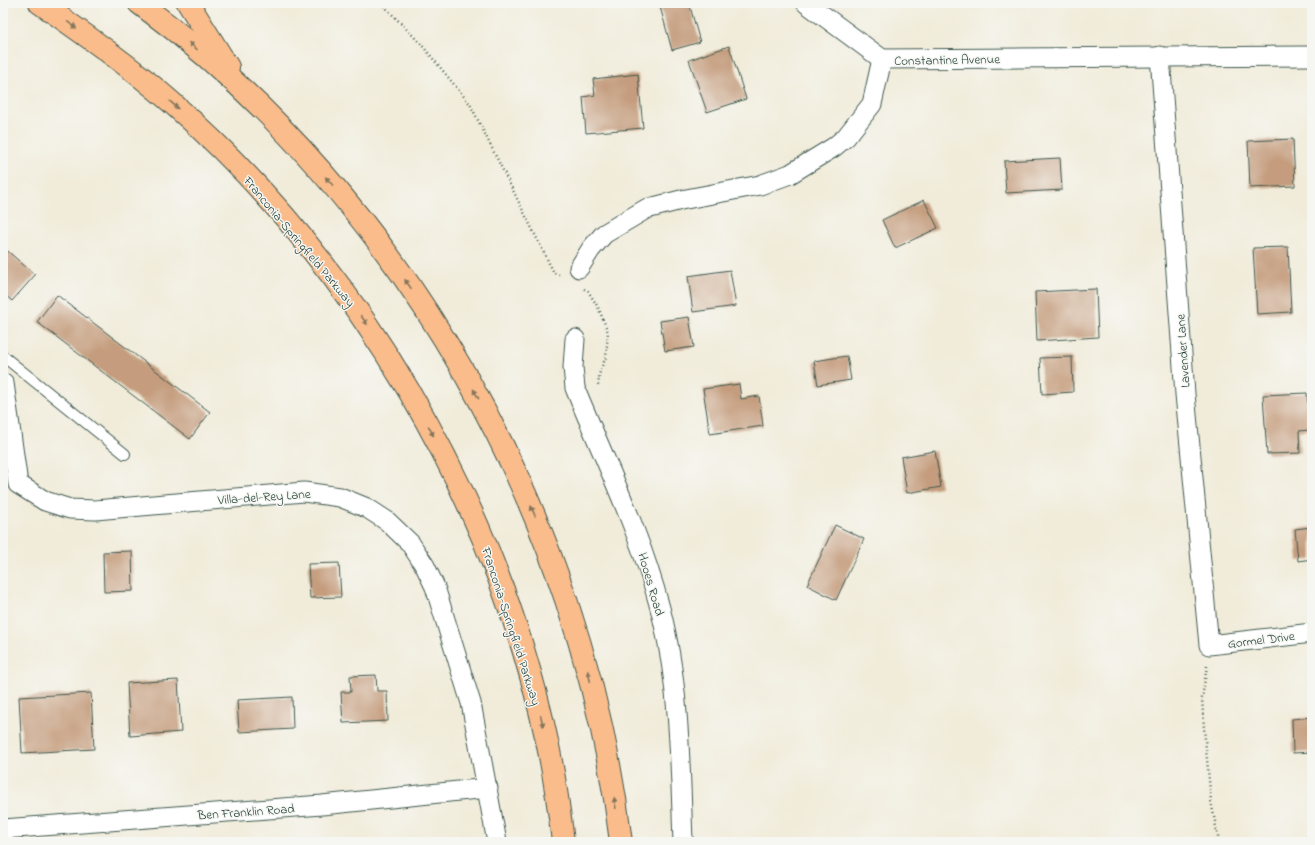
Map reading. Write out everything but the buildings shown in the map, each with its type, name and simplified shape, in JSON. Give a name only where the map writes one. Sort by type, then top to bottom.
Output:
[{"type":"main road","name":"Franconia-Springfield Parkway","points":[[40,3],[131,69],[171,102],[232,160],[260,189],[316,255],[362,316],[389,358],[430,428],[469,505],[500,581],[524,658],[547,741],[563,842]]},
{"type":"main road","points":[[139,3],[178,33],[242,91],[272,120],[330,182],[385,250],[437,327],[496,431],[545,541],[576,630],[600,726],[620,842]]},
{"type":"main road","points":[[188,3],[242,91]]},
{"type":"street","points":[[806,3],[882,60]]},
{"type":"street","name":"Constantine Avenue","points":[[579,277],[591,249],[604,234],[646,209],[681,200],[760,185],[790,174],[834,147],[846,137],[872,104],[882,60],[1160,56],[1312,56]]},
{"type":"street","name":"Lavender Lane","points":[[1160,56],[1186,394],[1209,645]]},
{"type":"street","name":"Hooes Road","points":[[574,339],[573,367],[575,388],[634,527],[660,608],[671,663],[677,714],[683,842]]},
{"type":"street","name":"Villa-del-Rey Lane","points":[[4,383],[18,484],[45,501],[70,509],[95,510],[304,492],[340,497],[366,508],[387,521],[410,543],[425,566],[435,587],[471,703],[498,842]]},
{"type":"street","name":"Gormel Drive","points":[[1209,645],[1312,633]]},
{"type":"street","name":"Ben Franklin Road","points":[[3,829],[322,805],[488,788]]},
{"type":"lane","points":[[3,356],[125,454]]},
{"type":"lane","points":[[4,383],[18,368]]},
{"type":"path","points":[[382,3],[421,44],[470,104],[554,273],[562,277]]},
{"type":"path","points":[[579,277],[598,307],[608,332],[606,357],[600,370],[598,390]]},
{"type":"path","points":[[1209,645],[1202,698],[1211,801],[1219,842]]}]
